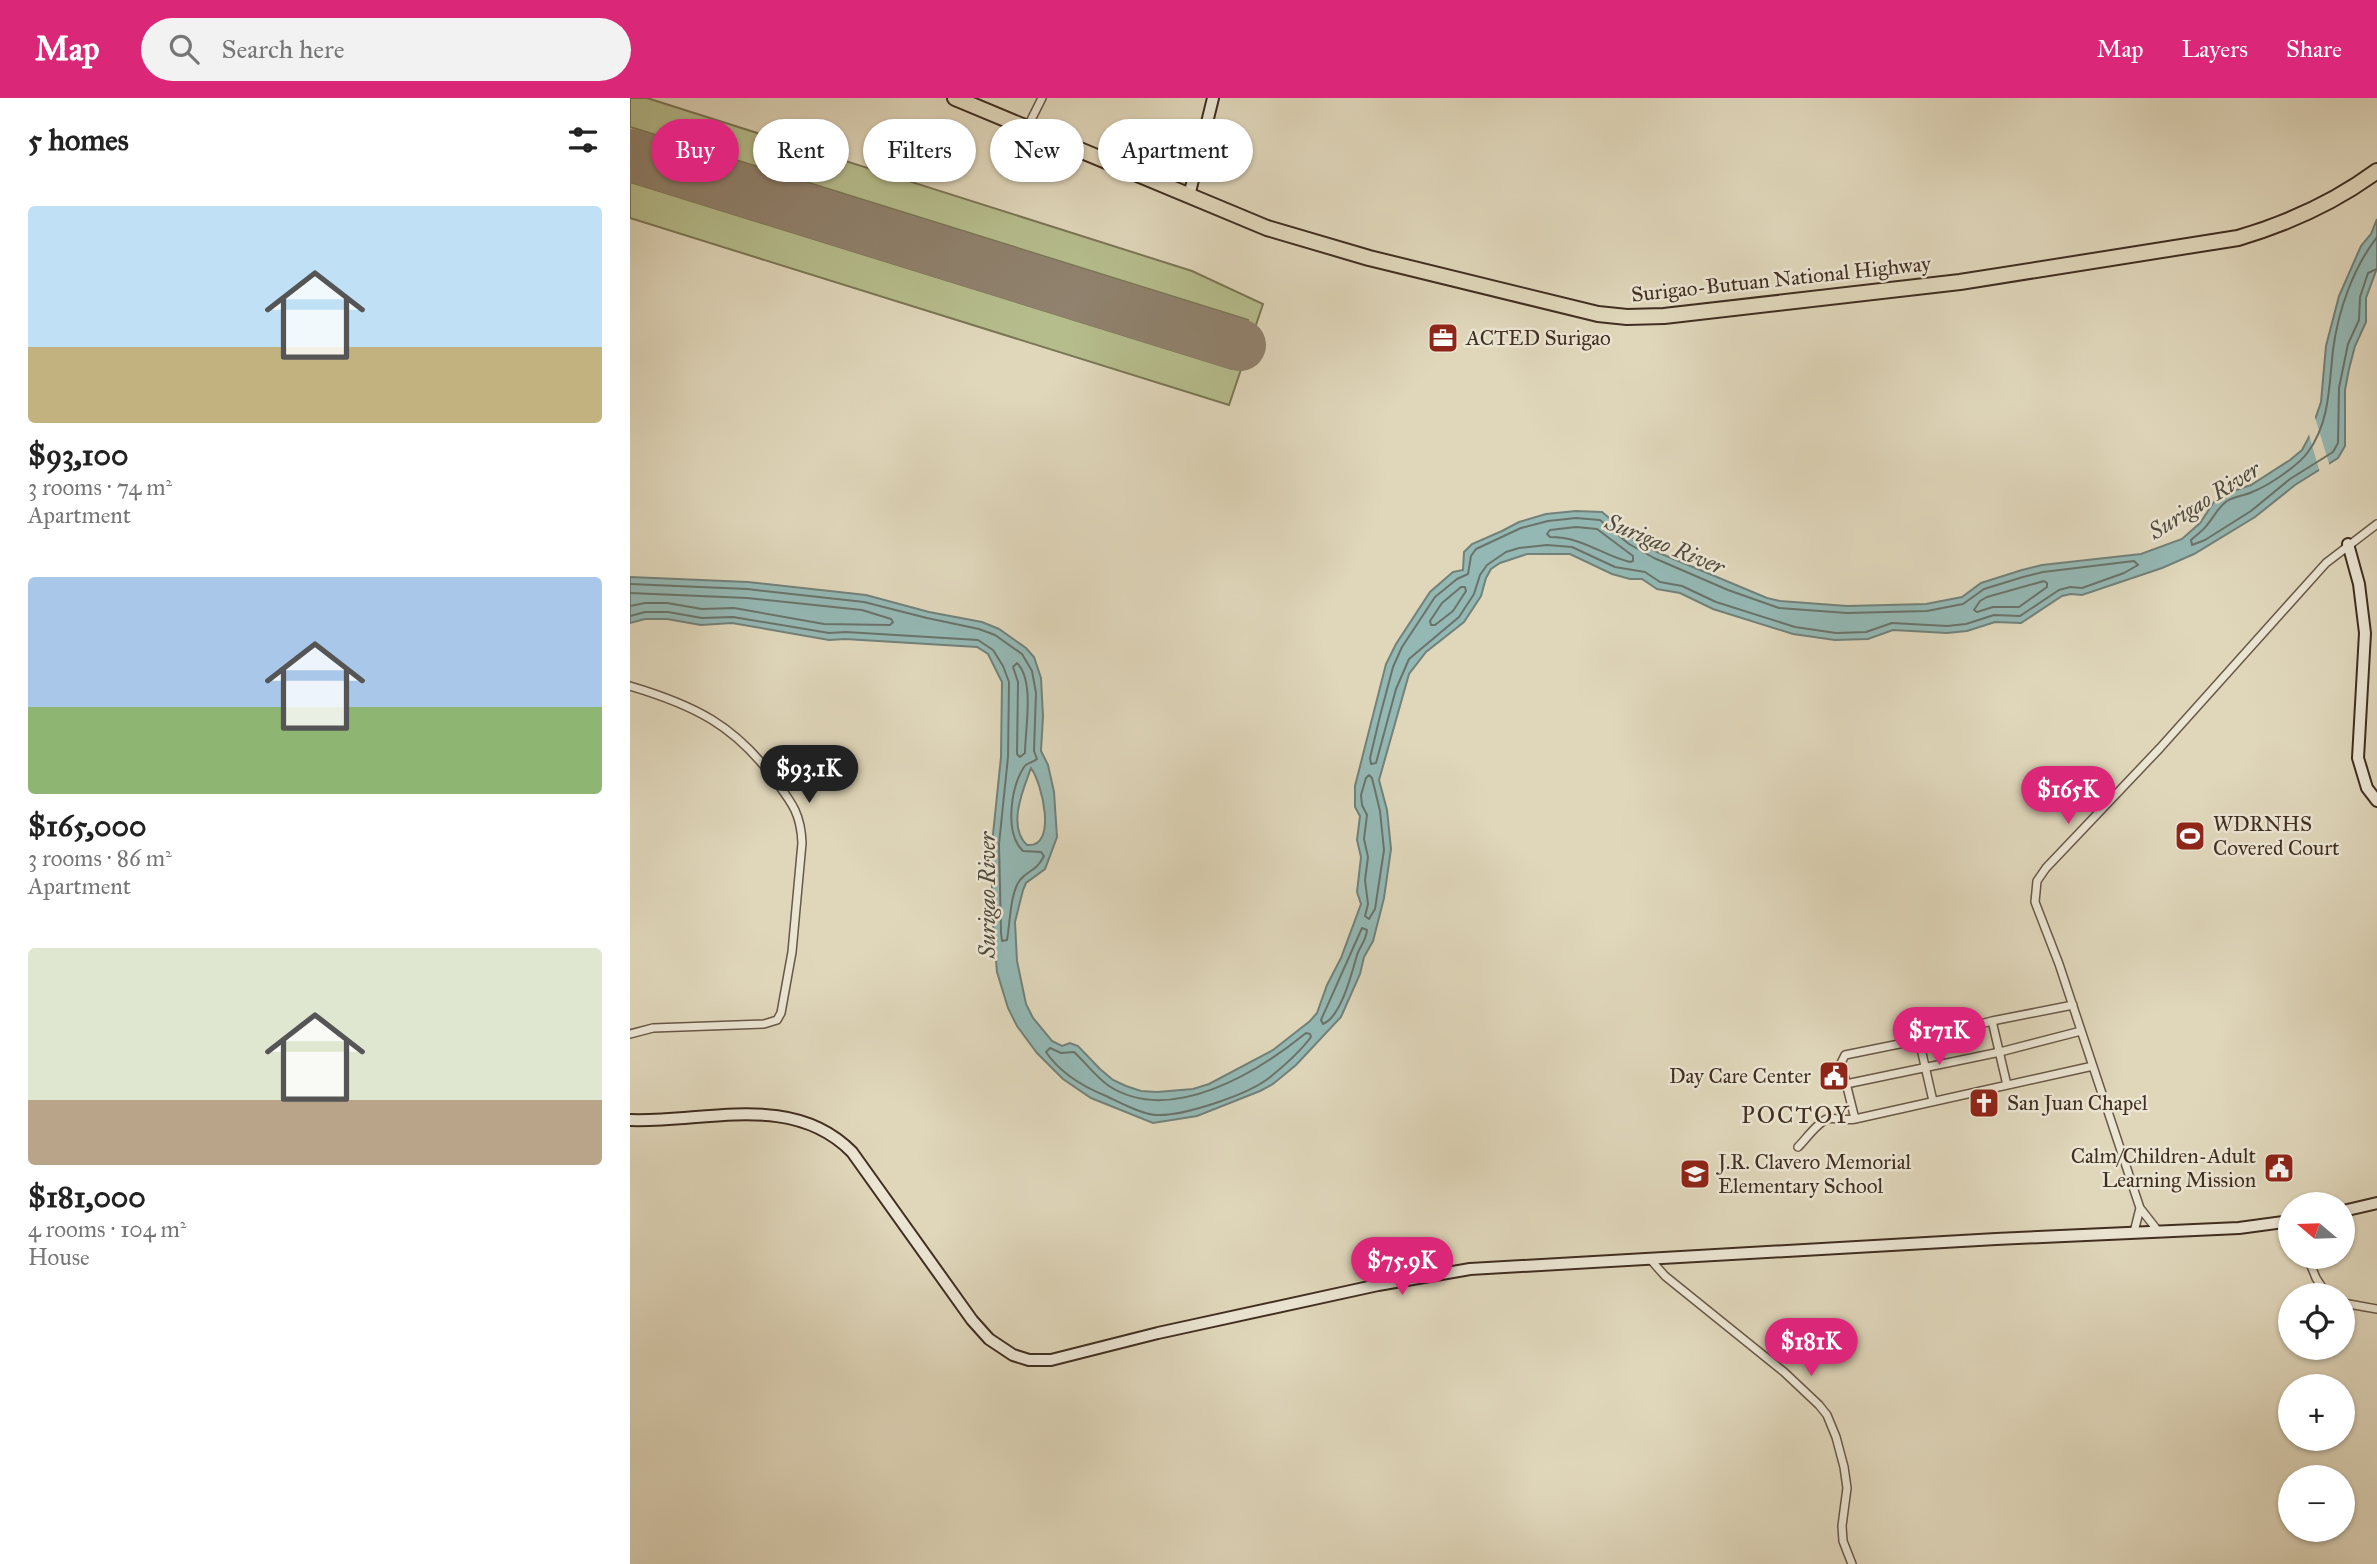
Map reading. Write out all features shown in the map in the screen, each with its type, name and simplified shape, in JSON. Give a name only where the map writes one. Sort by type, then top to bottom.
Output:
[{"type":"highway","name":"Surigao-Butuan National Highway","points":[[955,98],[1004,119]]},
{"type":"highway","name":"Surigao-Butuan National Highway","points":[[1084,153],[1267,228],[1369,258],[1598,314],[1648,317],[1960,282],[2238,238],[2313,210],[2377,171]]},
{"type":"street","points":[[1032,119],[1042,98]]},
{"type":"street","points":[[1189,196],[1213,98]]},
{"type":"street","points":[[2158,1231],[2140,1208],[2073,1005],[2035,902],[2037,880],[2161,748],[2326,563],[2377,524]]},
{"type":"street","points":[[2348,544],[2359,584],[2365,633],[2358,758],[2367,788],[2377,801]]},
{"type":"street","points":[[630,686],[682,704],[734,733],[773,777],[793,806],[801,826],[802,843],[792,952],[781,1013],[777,1020],[764,1024],[653,1028],[630,1034]]},
{"type":"street","points":[[1855,1119],[1841,1063],[1845,1055],[2073,1005]]},
{"type":"street","points":[[1992,1021],[2007,1085]]},
{"type":"street","points":[[1846,1084],[2000,1052],[2081,1031]]},
{"type":"street","points":[[1919,1040],[1933,1101]]},
{"type":"street","points":[[1798,1147],[1823,1121],[1830,1119],[1855,1119],[2093,1066]]},
{"type":"street","points":[[630,1120],[739,1113],[790,1119],[828,1132],[852,1152],[982,1331],[1005,1351],[1029,1360],[1069,1357],[1158,1333],[1421,1277],[1494,1268],[2239,1228],[2278,1223]]},
{"type":"street","points":[[2356,1208],[2377,1203]]},
{"type":"street","points":[[2134,1232],[2140,1208]]},
{"type":"street","points":[[1650,1259],[1665,1276],[1784,1373],[1827,1415],[1844,1467],[1847,1488],[1843,1534],[1852,1564]]},
{"type":"street","points":[[2355,1305],[2377,1309]]},
{"type":"green space","points":[[630,98],[647,98],[713,119],[651,119],[651,134],[630,127]]},
{"type":"green space","points":[[739,127],[753,132],[753,165],[739,161]]},
{"type":"green space","points":[[849,162],[863,167],[863,182],[912,182],[1192,271],[1263,304],[1229,405],[630,218],[630,182],[1232,369],[1248,320],[806,182],[849,182]]},
{"type":"water","points":[[2377,219],[2377,268],[2366,298],[2366,322],[2355,346],[2349,369],[2345,390],[2345,446],[2338,458],[2295,485],[2255,517],[2194,554],[2162,568],[2082,595],[2062,596],[2021,623],[1995,622],[1967,631],[1947,633],[1893,630],[1868,639],[1835,640],[1793,634],[1713,609],[1680,593],[1657,589],[1642,579],[1612,574],[1570,554],[1527,554],[1491,569],[1481,596],[1464,622],[1426,652],[1409,674],[1379,780],[1387,810],[1391,849],[1384,898],[1373,941],[1341,1017],[1296,1065],[1273,1084],[1197,1116],[1153,1123],[1091,1098],[1063,1079],[1037,1053],[1017,1026],[1008,1008],[997,972],[992,913],[992,844],[1001,757],[1002,682],[988,654],[977,647],[829,640],[732,623],[701,625],[667,619],[645,619],[630,623],[630,577],[748,582],[866,595],[929,612],[982,622],[999,629],[1026,648],[1034,657],[1041,678],[1041,751],[1048,765],[1054,792],[1057,837],[1045,869],[1026,883],[1015,922],[1017,961],[1026,1004],[1033,1018],[1052,1041],[1062,1046],[1070,1043],[1078,1046],[1113,1080],[1141,1091],[1193,1089],[1209,1084],[1273,1050],[1317,1013],[1361,904],[1357,892],[1361,857],[1357,840],[1360,816],[1355,807],[1355,786],[1386,664],[1430,592],[1453,572],[1463,570],[1464,552],[1472,544],[1519,522],[1546,514],[1602,512],[1633,538],[1657,552],[1767,598],[1847,606],[1926,604],[1962,597],[1981,583],[2042,565],[2141,554],[2182,539],[2200,523],[2214,502],[2227,493],[2251,485],[2302,450],[2321,402],[2326,346],[2339,296],[2361,246],[2371,234]],"holes":[[[1031,768],[1043,800],[1045,826],[1037,843],[1027,845],[1018,828],[1018,808]]]},
{"type":"pier","points":[[2314,414],[2330,467],[2320,473],[2308,431]]},
{"type":"runway","points":[[630,155],[1240,345]]},
{"type":"place","name":"ACTED Surigao","points":[[1443,338]]},
{"type":"place","name":"WDRNHS Covered Court","points":[[2190,836]]},
{"type":"place","name":"Day Care Center","points":[[1834,1076]]},
{"type":"place","name":"San Juan Chapel","points":[[1984,1103]]},
{"type":"place","name":"Calm/Children-Adult Learning Mission","points":[[2279,1168]]},
{"type":"place","name":"J.R. Clavero Memorial Elementary School","points":[[1695,1174]]},
{"type":"district","name":"POCTOY","points":[[1796,1115]]},
{"type":"water label","name":"Surigao River","points":[[2204,500]]},
{"type":"water label","name":"Surigao River","points":[[1665,544]]},
{"type":"water label","name":"Surigao River","points":[[987,895]]}]
